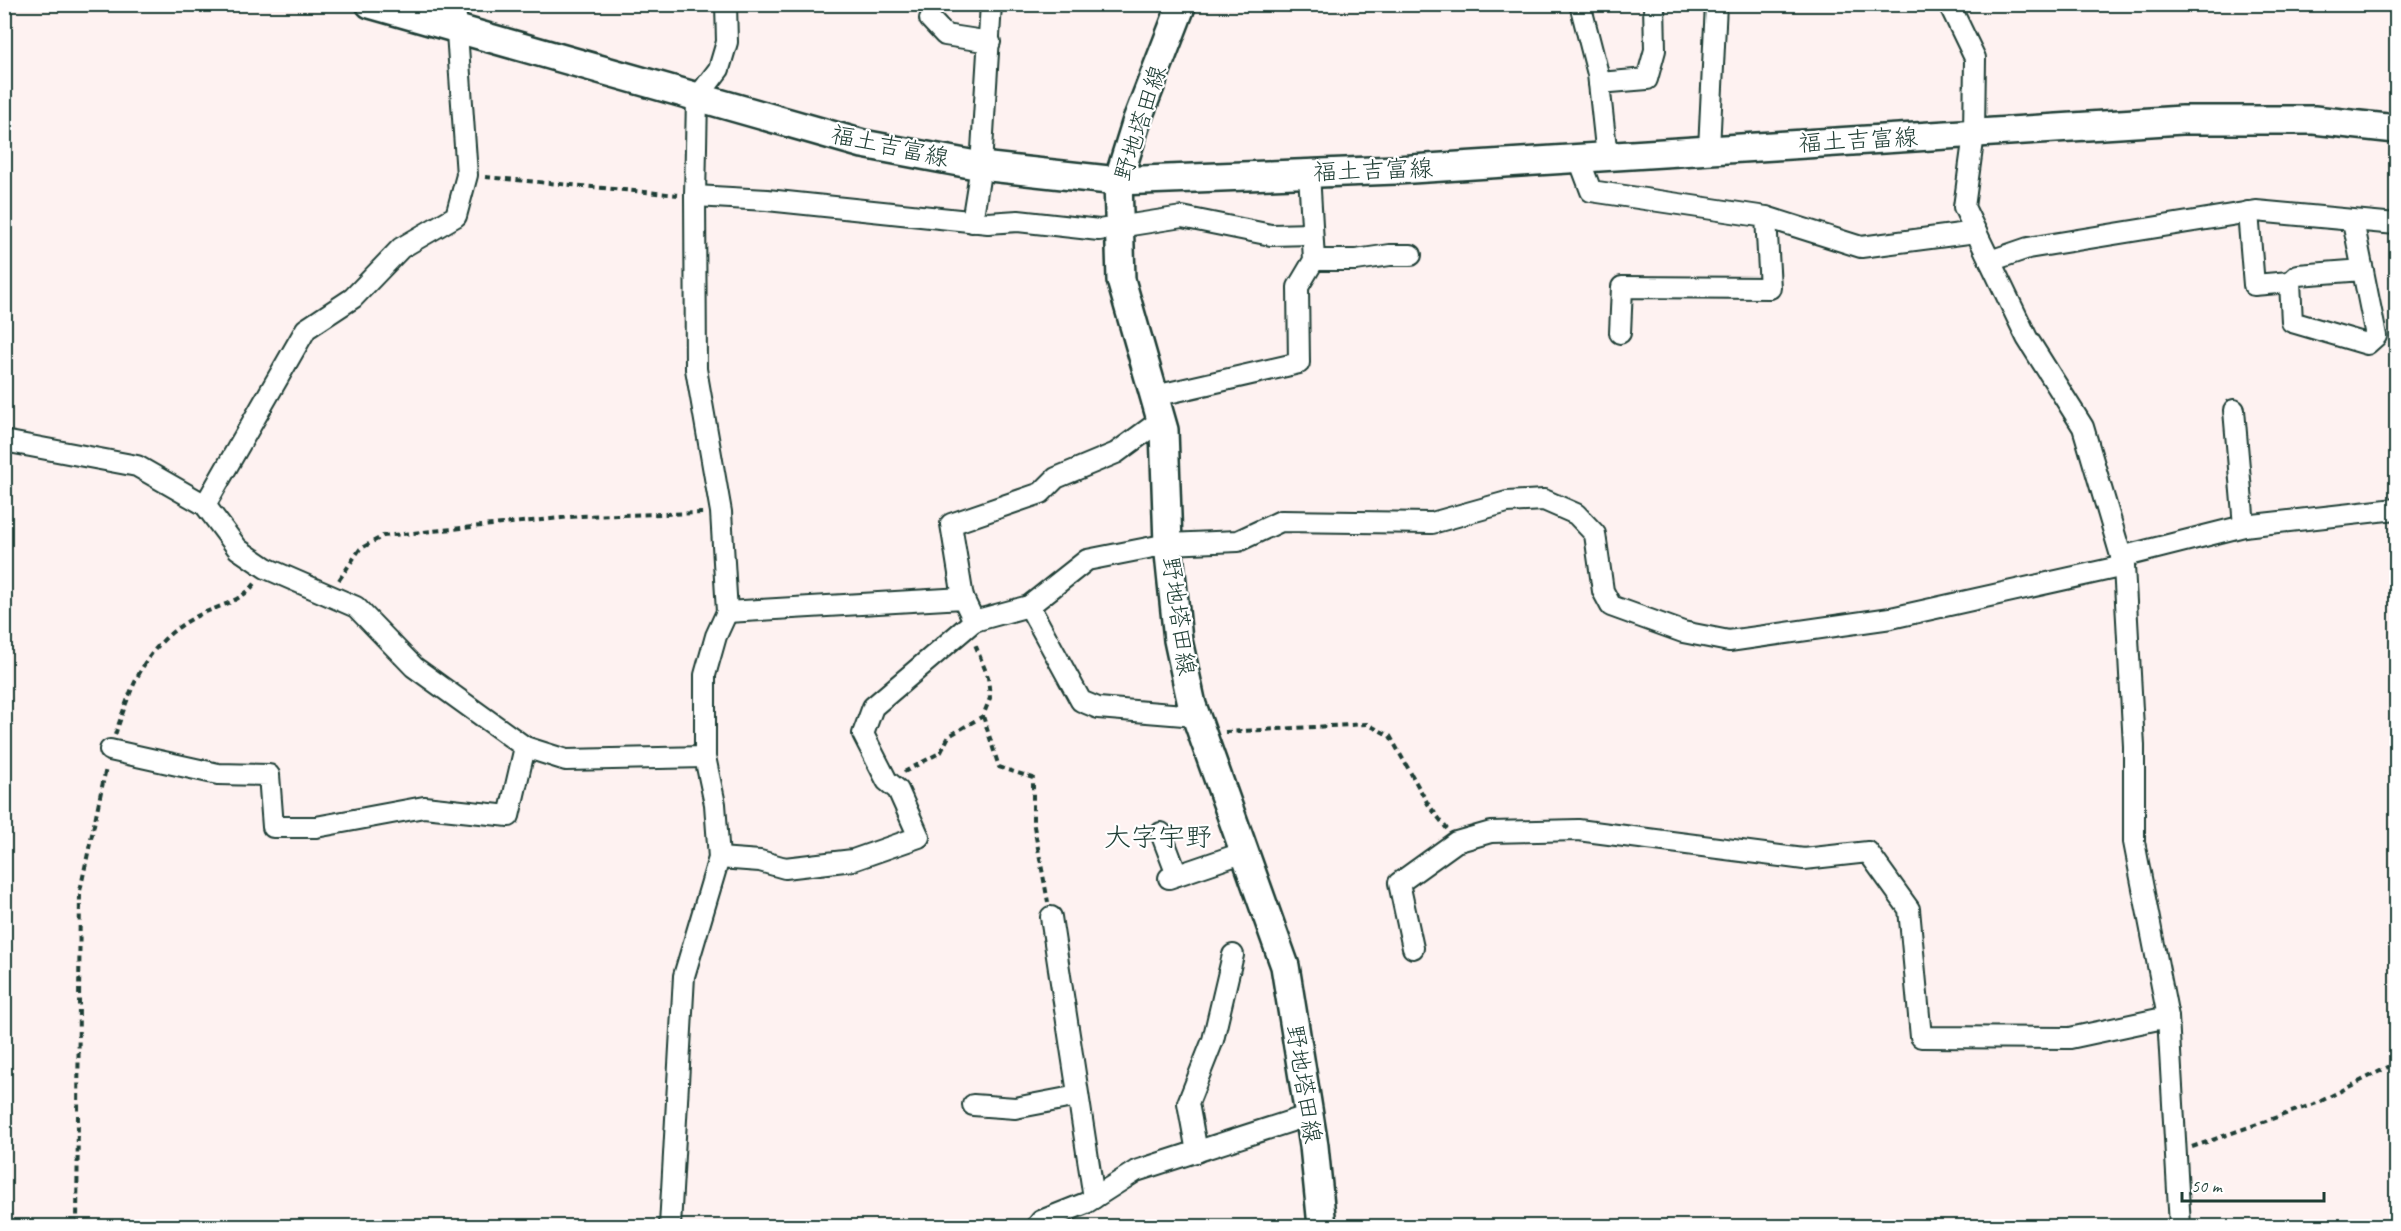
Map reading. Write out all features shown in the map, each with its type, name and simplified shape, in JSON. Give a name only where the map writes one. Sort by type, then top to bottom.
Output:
[{"type":"main road","name":"福土吉富線","points":[[370,4],[455,17],[538,50],[697,98],[761,113],[863,144],[981,165],[1118,181],[1579,159],[2182,120],[2314,120],[2397,129]]},
{"type":"main road","name":"野地塔田線","points":[[1182,4],[1137,120],[1118,181],[1121,280],[1164,430],[1168,544],[1178,640],[1199,725],[1285,966],[1310,1115],[1322,1227]]},
{"type":"street","points":[[670,1227],[684,976],[719,858],[715,804],[705,757],[705,675],[716,636],[727,612],[721,512],[696,369],[694,196],[697,98],[719,69],[727,42],[726,4]]},
{"type":"street","points":[[972,222],[981,165],[991,4]]},
{"type":"street","points":[[1580,4],[1599,83],[1607,157]]},
{"type":"street","points":[[1599,83],[1647,80],[1655,50],[1654,4]]},
{"type":"street","points":[[1709,149],[1716,4]]},
{"type":"street","points":[[1949,4],[1975,58],[1974,134],[1964,207],[2027,338],[2083,427],[2122,561],[2134,746],[2134,842],[2168,1017],[2180,1227]]},
{"type":"street","points":[[205,505],[306,329],[353,298],[401,248],[456,216],[467,176],[455,17]]},
{"type":"street","points":[[930,19],[945,35],[990,42]]},
{"type":"street","points":[[1579,159],[1591,191],[1766,216],[1861,247],[1976,232]]},
{"type":"street","points":[[971,624],[963,598],[951,524],[1041,493],[1056,478],[1116,453],[1158,408],[1299,363],[1298,288],[1314,260],[1309,173]]},
{"type":"street","points":[[694,196],[767,200],[972,222],[1018,221],[1099,230],[1182,217],[1271,235],[1312,234]]},
{"type":"street","points":[[1990,261],[2028,248],[2248,212],[2397,224]]},
{"type":"street","points":[[2248,212],[2254,285],[2290,282],[2298,275],[2363,270]]},
{"type":"street","points":[[1620,333],[1622,287],[1770,288],[1766,216]]},
{"type":"street","points":[[2290,282],[2292,322],[2367,344],[2376,336],[2353,221]]},
{"type":"street","points":[[1314,260],[1356,260],[1390,255],[1411,255]]},
{"type":"street","points":[[2234,410],[2244,526]]},
{"type":"street","points":[[4,441],[137,466],[205,505],[238,549],[266,568],[356,607],[414,667],[525,747],[566,760],[705,757]]},
{"type":"street","points":[[719,858],[760,861],[785,868],[853,860],[919,837],[898,790],[887,781],[863,734],[873,707],[971,624],[1029,606],[1087,560],[1168,544],[1238,541],[1281,521],[1431,523],[1507,502],[1544,500],[1576,514],[1595,534],[1603,591],[1611,606],[1683,632],[1729,641],[1891,618],[2122,561],[2244,526],[2397,509]]},
{"type":"street","points":[[727,612],[963,598]]},
{"type":"street","points":[[1029,606],[1081,701],[1098,708],[1199,725]]},
{"type":"street","points":[[110,750],[218,774],[269,775],[273,827],[316,827],[424,807],[508,816],[525,747]]},
{"type":"street","points":[[1413,948],[1399,883],[1456,842],[1491,832],[1578,830],[1804,859],[1868,852],[1909,909],[1921,1037],[2070,1038],[2168,1017]]},
{"type":"street","points":[[1161,833],[1173,877],[1245,852]]},
{"type":"street","points":[[1051,917],[1094,1198]]},
{"type":"street","points":[[1197,1152],[1188,1103],[1213,1040],[1233,956]]},
{"type":"street","points":[[973,1105],[1015,1108],[1078,1096]]},
{"type":"street","points":[[1037,1227],[1041,1221],[1094,1198],[1136,1171],[1310,1115]]},
{"type":"path","points":[[467,176],[694,196]]},
{"type":"path","points":[[328,595],[360,549],[382,536],[581,516],[721,512]]},
{"type":"path","points":[[77,1227],[80,891],[110,750],[132,685],[155,646],[197,616],[248,594],[266,568]]},
{"type":"path","points":[[887,781],[941,752],[949,736],[983,716],[990,698],[988,677],[971,624]]},
{"type":"path","points":[[983,716],[999,767],[1033,778],[1033,821],[1051,917]]},
{"type":"path","points":[[1199,725],[1368,724],[1390,736],[1428,804],[1456,842]]},
{"type":"path","points":[[2175,1153],[2317,1103],[2397,1064]]},
{"type":"district","name":"大字宇野","points":[[1158,837]]}]
